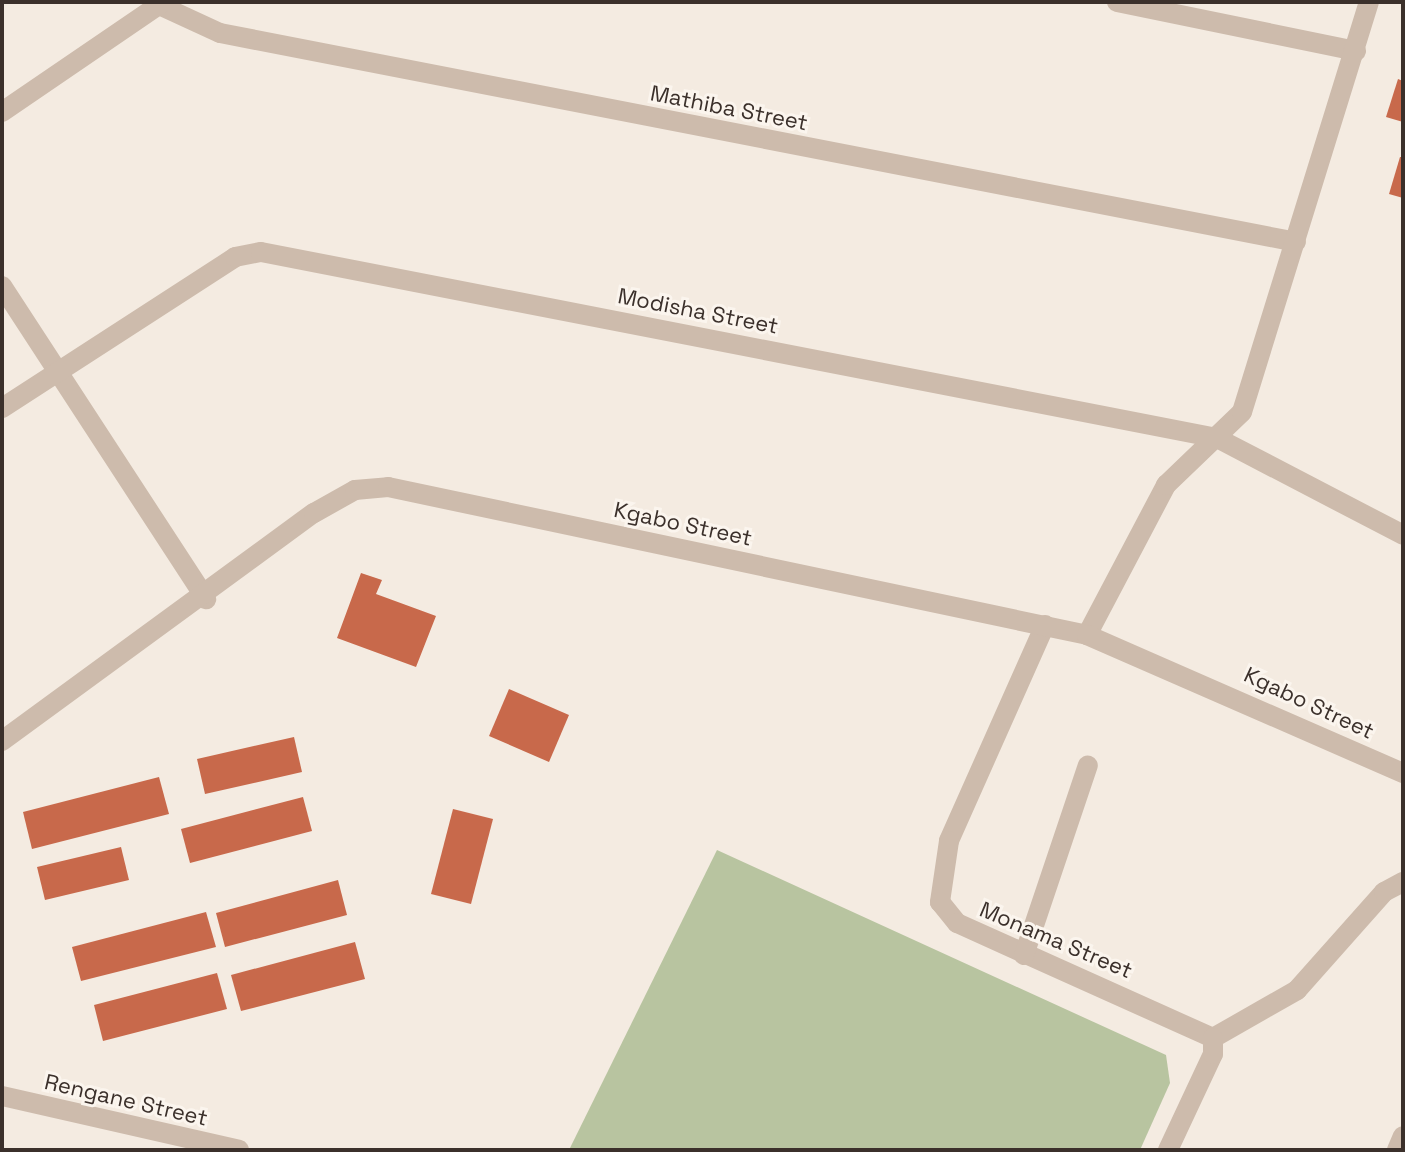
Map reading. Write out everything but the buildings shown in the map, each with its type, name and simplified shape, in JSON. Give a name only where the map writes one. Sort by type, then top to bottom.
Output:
[{"type":"street","points":[[1117,2],[1356,51]]},
{"type":"street","points":[[1087,635],[1166,485],[1242,412],[1369,2]]},
{"type":"street","points":[[2,112],[161,4]]},
{"type":"street","name":"Mathiba Street","points":[[161,4],[220,33],[1296,242]]},
{"type":"street","name":"Modisha Street","points":[[2,408],[235,257],[261,252],[1217,438],[1403,535]]},
{"type":"street","points":[[2,286],[206,599]]},
{"type":"street","name":"Kgabo Street","points":[[2,741],[206,599],[314,513],[355,490],[388,487],[1087,635],[1403,773]]},
{"type":"street","name":"Monama Street","points":[[1045,625],[938,880],[940,902],[957,923],[1213,1038]]},
{"type":"street","points":[[1024,955],[1088,765]]},
{"type":"street","points":[[1168,1150],[1213,1054],[1213,1038],[1297,990],[1384,892],[1403,882]]},
{"type":"street","name":"Rengane Street","points":[[2,1096],[239,1150]]},
{"type":"street","points":[[1397,1150],[1403,1136]]},
{"type":"green space","points":[[717,850],[1166,1055],[1170,1083],[1140,1150],[569,1150]]}]
